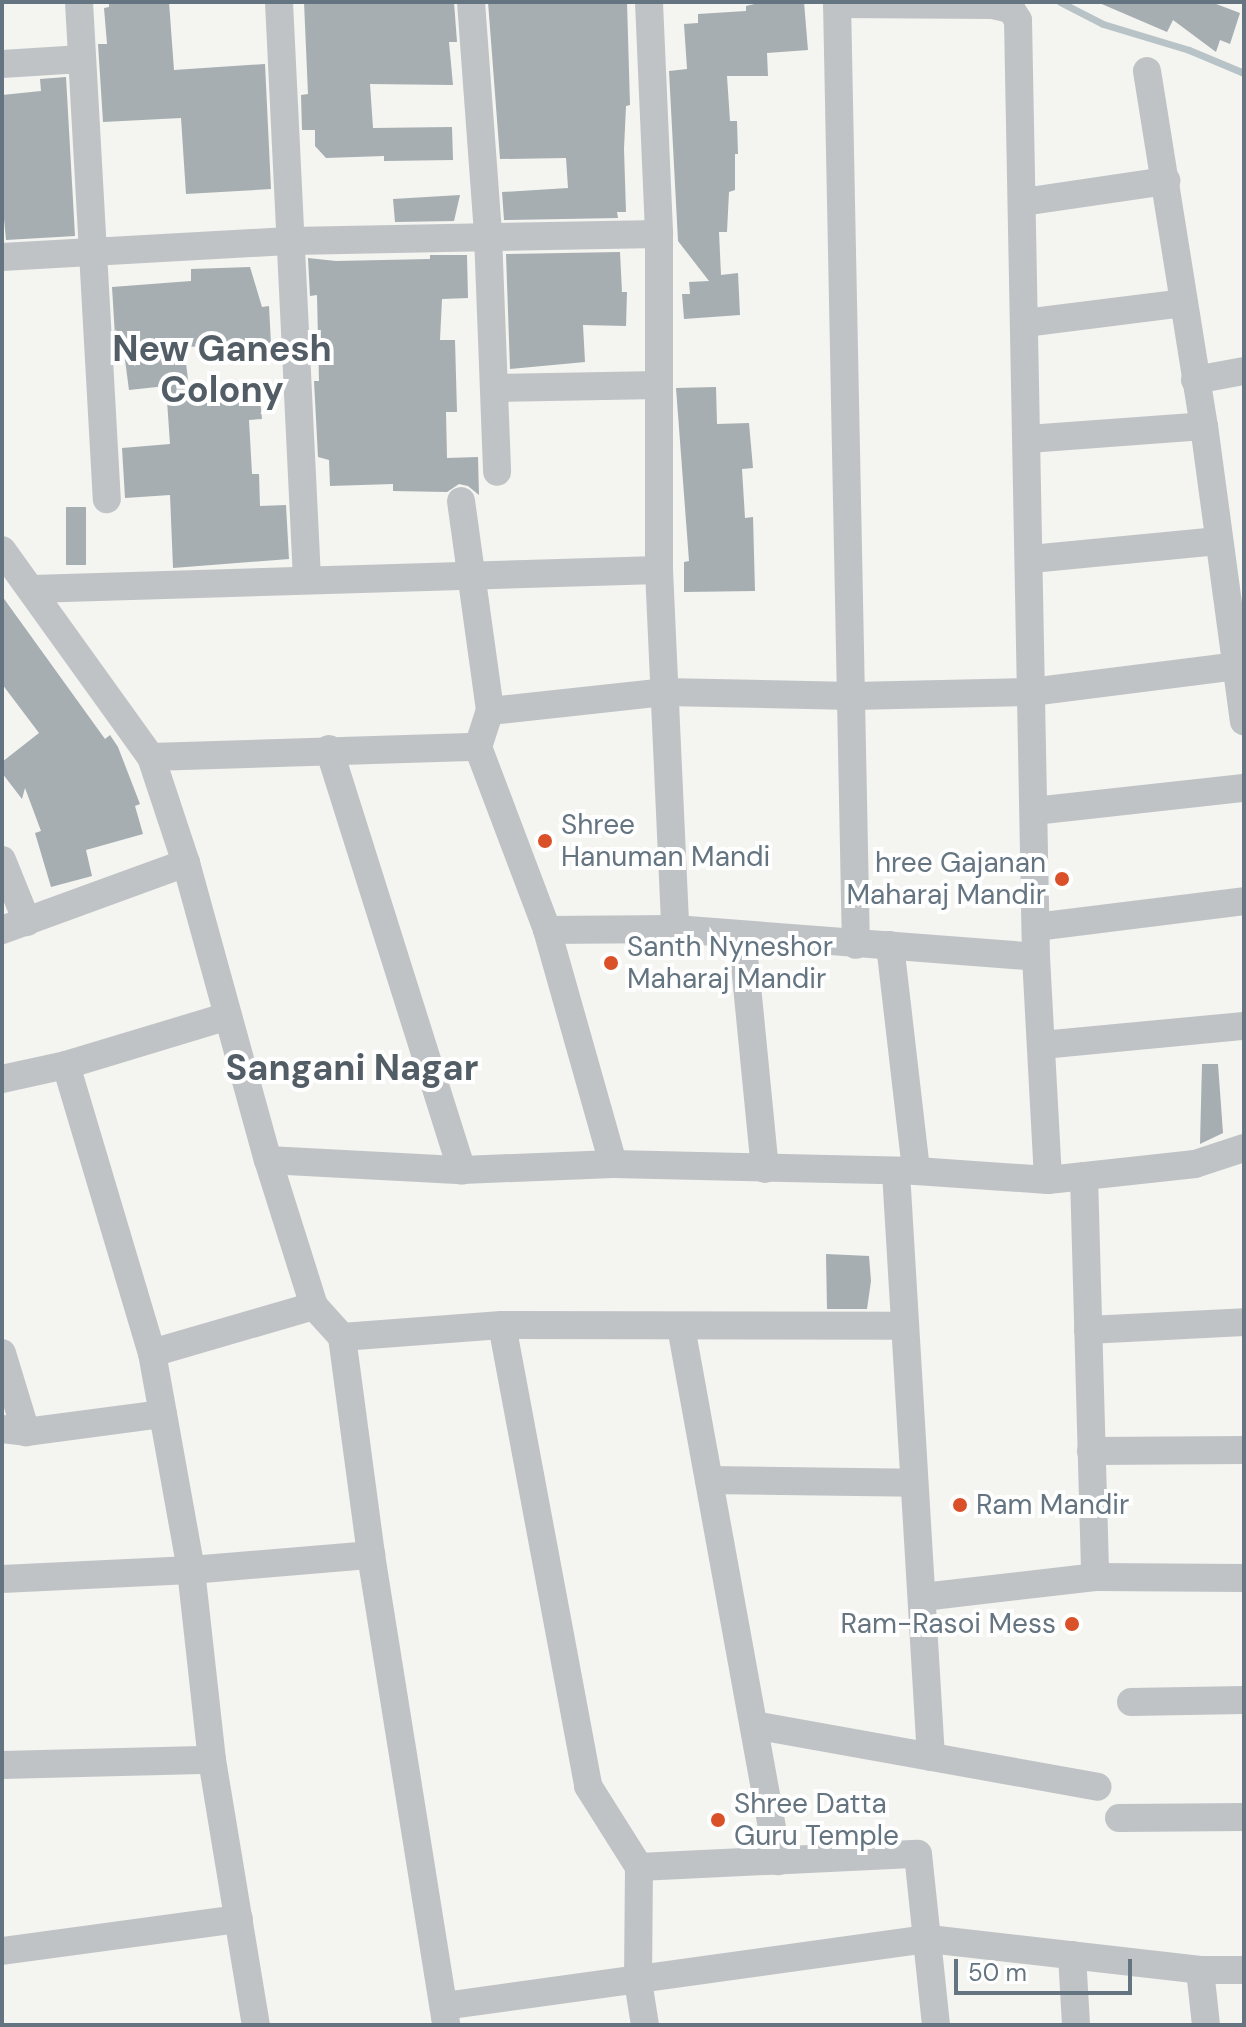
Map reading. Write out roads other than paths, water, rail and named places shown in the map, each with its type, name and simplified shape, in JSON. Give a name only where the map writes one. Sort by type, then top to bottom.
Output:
[{"type":"street","points":[[79,2],[96,253],[107,499]]},
{"type":"street","points":[[279,2],[307,579]]},
{"type":"street","points":[[471,2],[488,235],[497,472]]},
{"type":"street","points":[[649,2],[659,234],[659,570],[675,929]]},
{"type":"street","points":[[856,945],[837,3],[993,5],[1011,9],[1018,20],[1031,559],[1036,957],[1048,1180]]},
{"type":"street","points":[[2,64],[82,59]]},
{"type":"street","points":[[1147,71],[1204,426],[1218,541],[1240,665],[1244,721]]},
{"type":"street","points":[[1023,202],[1166,181]]},
{"type":"street","points":[[2,257],[292,241],[659,234]]},
{"type":"street","points":[[1025,323],[1183,303]]},
{"type":"street","points":[[1195,380],[1244,371]]},
{"type":"street","points":[[494,388],[659,385]]},
{"type":"street","points":[[1028,439],[1204,426]]},
{"type":"street","points":[[461,501],[490,711],[478,747],[547,930],[613,1164]]},
{"type":"street","points":[[1031,559],[1218,541]]},
{"type":"street","points":[[2,550],[151,757],[186,863],[268,1160],[314,1306],[342,1337],[371,1555],[445,2016],[638,1981],[929,1939],[1200,1970],[1244,1970]]},
{"type":"street","points":[[32,589],[659,570]]},
{"type":"street","points":[[490,711],[664,692],[853,696],[1031,692],[1240,665]]},
{"type":"street","points":[[151,757],[329,749],[478,747]]},
{"type":"street","points":[[329,749],[462,1170]]},
{"type":"street","points":[[1034,811],[1244,788]]},
{"type":"street","points":[[2,860],[14,926],[186,863]]},
{"type":"street","points":[[1036,927],[1244,901]]},
{"type":"street","points":[[547,930],[675,929],[1036,957]]},
{"type":"street","points":[[742,935],[765,1169]]},
{"type":"street","points":[[890,945],[906,1172],[902,1326],[923,1597],[931,1757]]},
{"type":"street","points":[[2,1079],[66,1065],[228,1016]]},
{"type":"street","points":[[1042,1045],[1244,1026]]},
{"type":"street","points":[[66,1065],[152,1353],[191,1570],[212,1760],[256,2025]]},
{"type":"street","points":[[268,1160],[462,1170],[613,1164],[906,1172],[1048,1180],[1195,1164],[1244,1148]]},
{"type":"street","points":[[1084,1176],[1095,1577]]},
{"type":"street","points":[[152,1353],[314,1306]]},
{"type":"street","points":[[1088,1330],[1244,1322]]},
{"type":"street","points":[[342,1337],[502,1325],[902,1326]]},
{"type":"street","points":[[502,1325],[588,1786],[639,1867],[638,1981],[645,2025]]},
{"type":"street","points":[[681,1327],[778,1861]]},
{"type":"street","points":[[2,1353],[14,1431],[163,1414]]},
{"type":"street","points":[[1091,1451],[1244,1450]]},
{"type":"street","points":[[709,1480],[914,1483]]},
{"type":"street","points":[[2,1579],[191,1570],[371,1555]]},
{"type":"street","points":[[923,1597],[1095,1577],[1244,1578]]},
{"type":"street","points":[[1131,1702],[1244,1700]]},
{"type":"street","points":[[754,1725],[1097,1787]]},
{"type":"street","points":[[2,1765],[212,1760]]},
{"type":"street","points":[[1119,1818],[1244,1817]]},
{"type":"street","points":[[639,1867],[918,1854],[936,2025]]},
{"type":"street","points":[[2,1951],[239,1919]]},
{"type":"street","points":[[1072,1955],[1076,2025]]},
{"type":"street","points":[[1200,1970],[1206,2025]]},
{"type":"waterway","points":[[1060,2],[1103,24],[1189,50],[1244,73]]},
{"type":"place","name":"Shree Hanuman Mandi","points":[[545,841]]},
{"type":"place","name":"hree Gajanan Maharaj Mandir","points":[[1062,879]]},
{"type":"place","name":"Santh Nyneshor Maharaj Mandir","points":[[611,963]]},
{"type":"place","name":"Ram Mandir","points":[[960,1505]]},
{"type":"place","name":"Ram-Rasoi Mess","points":[[1072,1624]]},
{"type":"place","name":"Shree Datta Guru Temple","points":[[718,1820]]},
{"type":"district","name":"New Ganesh Colony","points":[[222,368]]},
{"type":"district","name":"Sangani Nagar","points":[[352,1068]]}]
